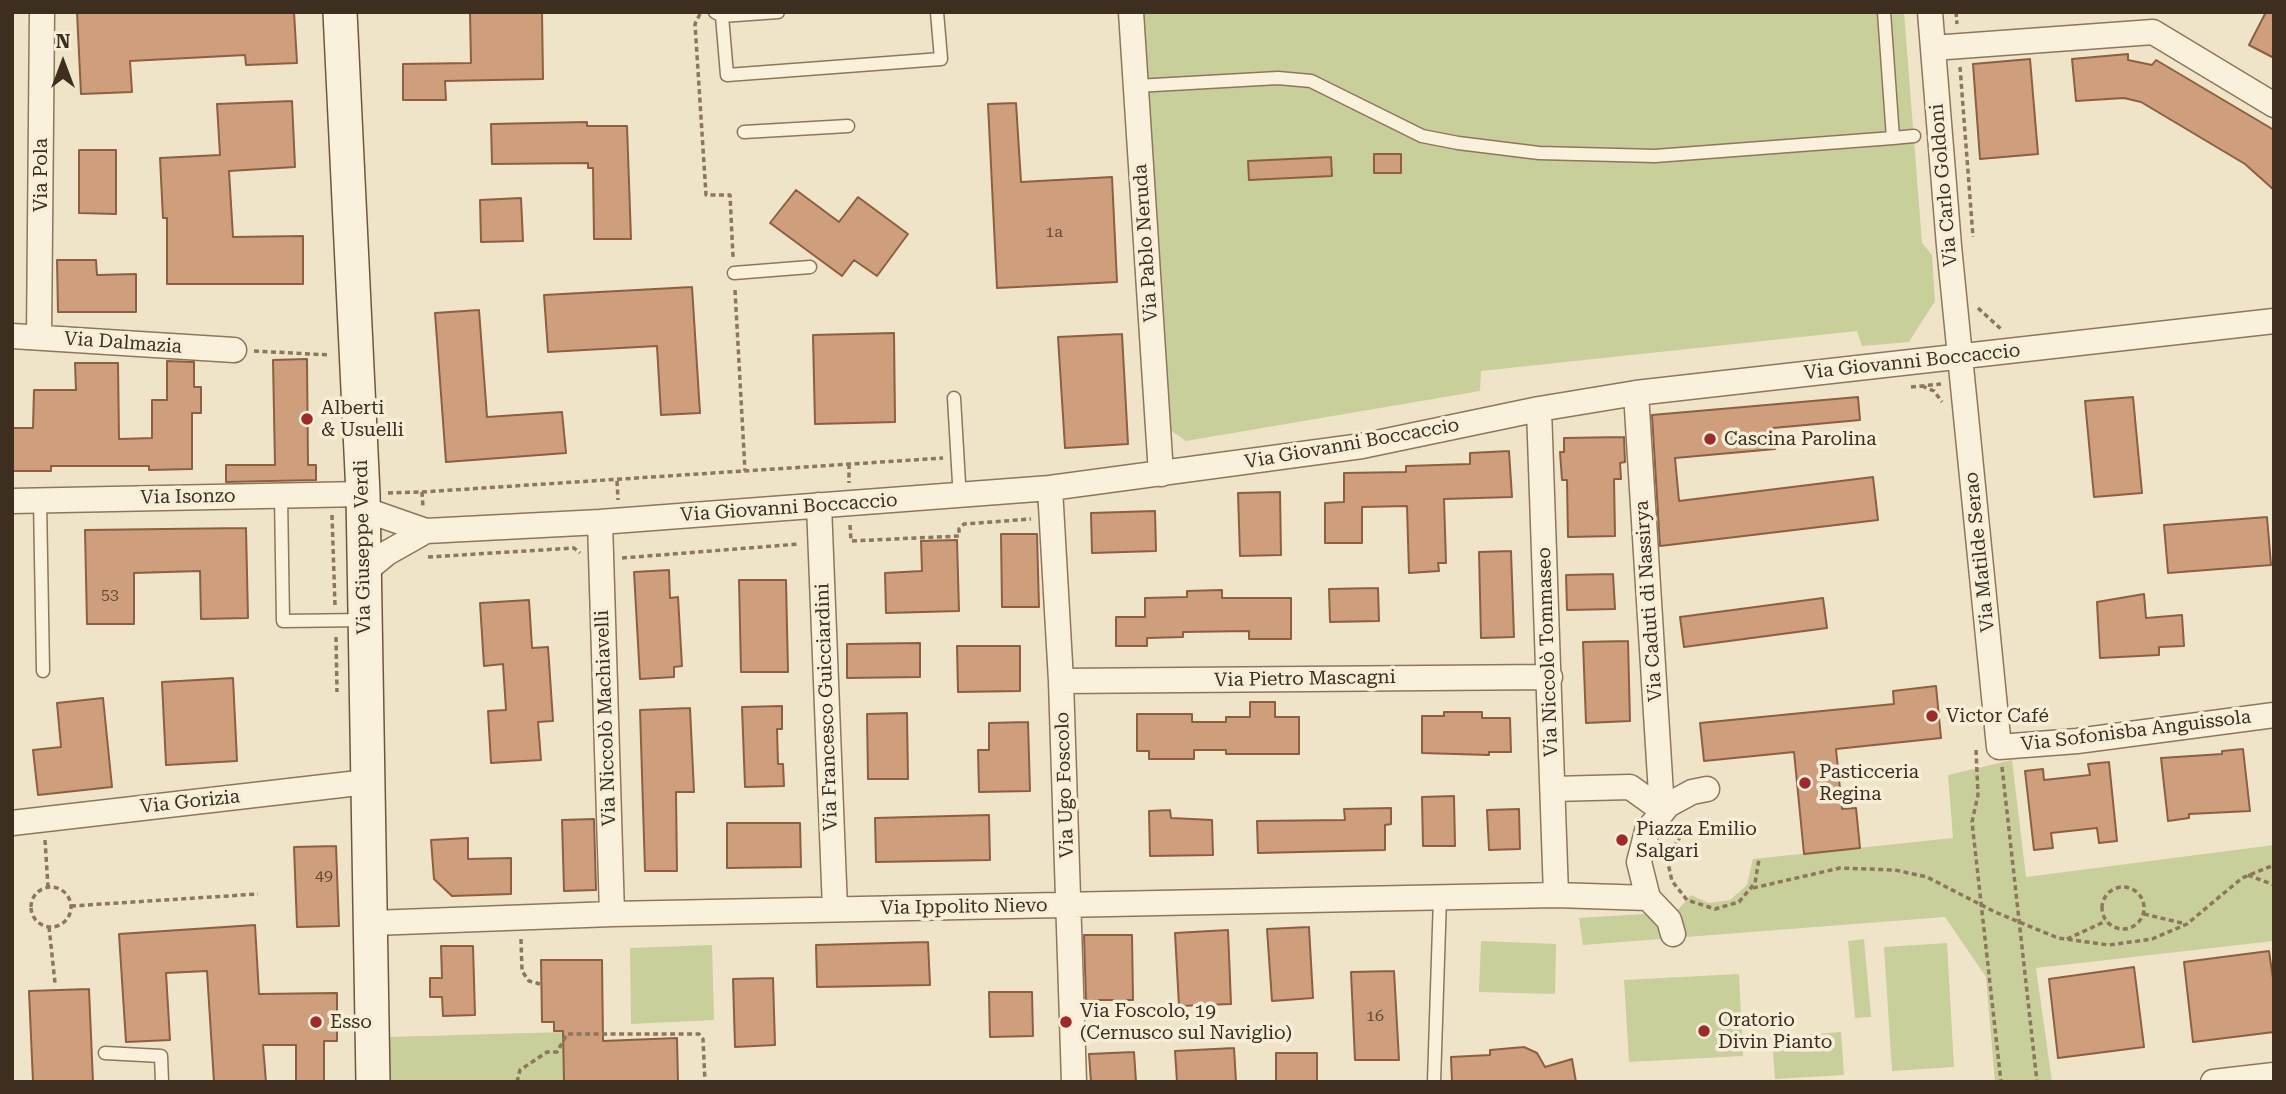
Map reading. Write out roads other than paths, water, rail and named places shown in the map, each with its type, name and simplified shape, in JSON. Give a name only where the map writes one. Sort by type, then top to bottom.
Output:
[{"type":"street","name":"Via Pola","points":[[39,337],[42,12]]},
{"type":"street","name":"Via Giuseppe Verdi","points":[[340,12],[363,501],[367,782],[373,923],[373,1082]]},
{"type":"street","name":"Via Pablo Neruda","points":[[1131,12],[1161,474]]},
{"type":"street","name":"Via Carlo Goldoni","points":[[1930,12],[1961,357]]},
{"type":"street","points":[[1933,48],[2153,32],[2274,105]]},
{"type":"street","name":"Via Giovanni Boccaccio","points":[[364,572],[387,553],[426,531],[600,522],[1050,488],[1362,446],[1539,409],[1636,393],[2274,321]]},
{"type":"street","name":"Via Dalmazia","points":[[12,336],[234,350]]},
{"type":"street","name":"Via Matilde Serao","points":[[1961,357],[1987,744]]},
{"type":"street","name":"Via Caduti di Nassirya","points":[[1636,393],[1662,810]]},
{"type":"street","name":"Via Niccolò Tommaseo","points":[[1539,409],[1556,895]]},
{"type":"street","name":"Via Ugo Foscolo","points":[[1050,488],[1061,681],[1074,1082]]},
{"type":"street","name":"Via Isonzo","points":[[12,501],[281,496],[363,501]]},
{"type":"street","name":"Via Giovanni Boccaccio","points":[[363,501],[426,531]]},
{"type":"street","name":"Via Francesco Guicciardini","points":[[819,505],[835,909]]},
{"type":"street","name":"Via Niccolò Machiavelli","points":[[600,522],[612,914]]},
{"type":"street","name":"Via Pietro Mascagni","points":[[1061,681],[1550,677]]},
{"type":"street","name":"Via Sofonisba Anguissola","points":[[1987,744],[2077,741],[2274,715]]},
{"type":"street","name":"Via Gorizia","points":[[12,823],[367,782]]},
{"type":"street","points":[[1553,789],[1630,787],[1662,810]]},
{"type":"street","points":[[1673,934],[1669,920],[1648,898],[1640,873],[1640,853],[1647,831],[1662,810],[1679,798],[1707,789]]},
{"type":"street","points":[[1556,895],[1648,898]]},
{"type":"street","name":"Via Ippolito Nievo","points":[[373,923],[612,914],[1556,895]]},
{"type":"street","points":[[2213,1082],[2274,1075]]},
{"type":"lane","points":[[778,12],[719,14],[727,75],[941,59],[937,12]]},
{"type":"lane","points":[[1884,12],[1893,138]]},
{"type":"lane","points":[[1136,86],[1278,78],[1311,81],[1422,135],[1445,141],[1539,153],[1655,156],[1914,136]]},
{"type":"lane","points":[[744,132],[848,126]]},
{"type":"lane","points":[[734,273],[810,267]]},
{"type":"lane","points":[[954,398],[957,457],[964,495]]},
{"type":"lane","points":[[281,496],[283,621],[365,620]]},
{"type":"lane","points":[[40,500],[43,671]]},
{"type":"lane","points":[[1434,1082],[1440,897]]},
{"type":"lane","points":[[105,1053],[161,1056],[162,1082]]},
{"type":"place","name":"Alberti & Usuelli","points":[[307,419]]},
{"type":"place","name":"Cascina Parolina","points":[[1710,439]]},
{"type":"place","name":"Victor Café","points":[[1932,716]]},
{"type":"place","name":"Pasticceria Regina","points":[[1805,783]]},
{"type":"place","name":"Piazza Emilio Salgari","points":[[1622,840]]},
{"type":"place","name":"Esso","points":[[316,1022]]},
{"type":"place","name":"Via Foscolo, 19 (Cernusco sul Naviglio)","points":[[1066,1022]]},
{"type":"place","name":"Oratorio Divin Pianto","points":[[1704,1031]]}]
